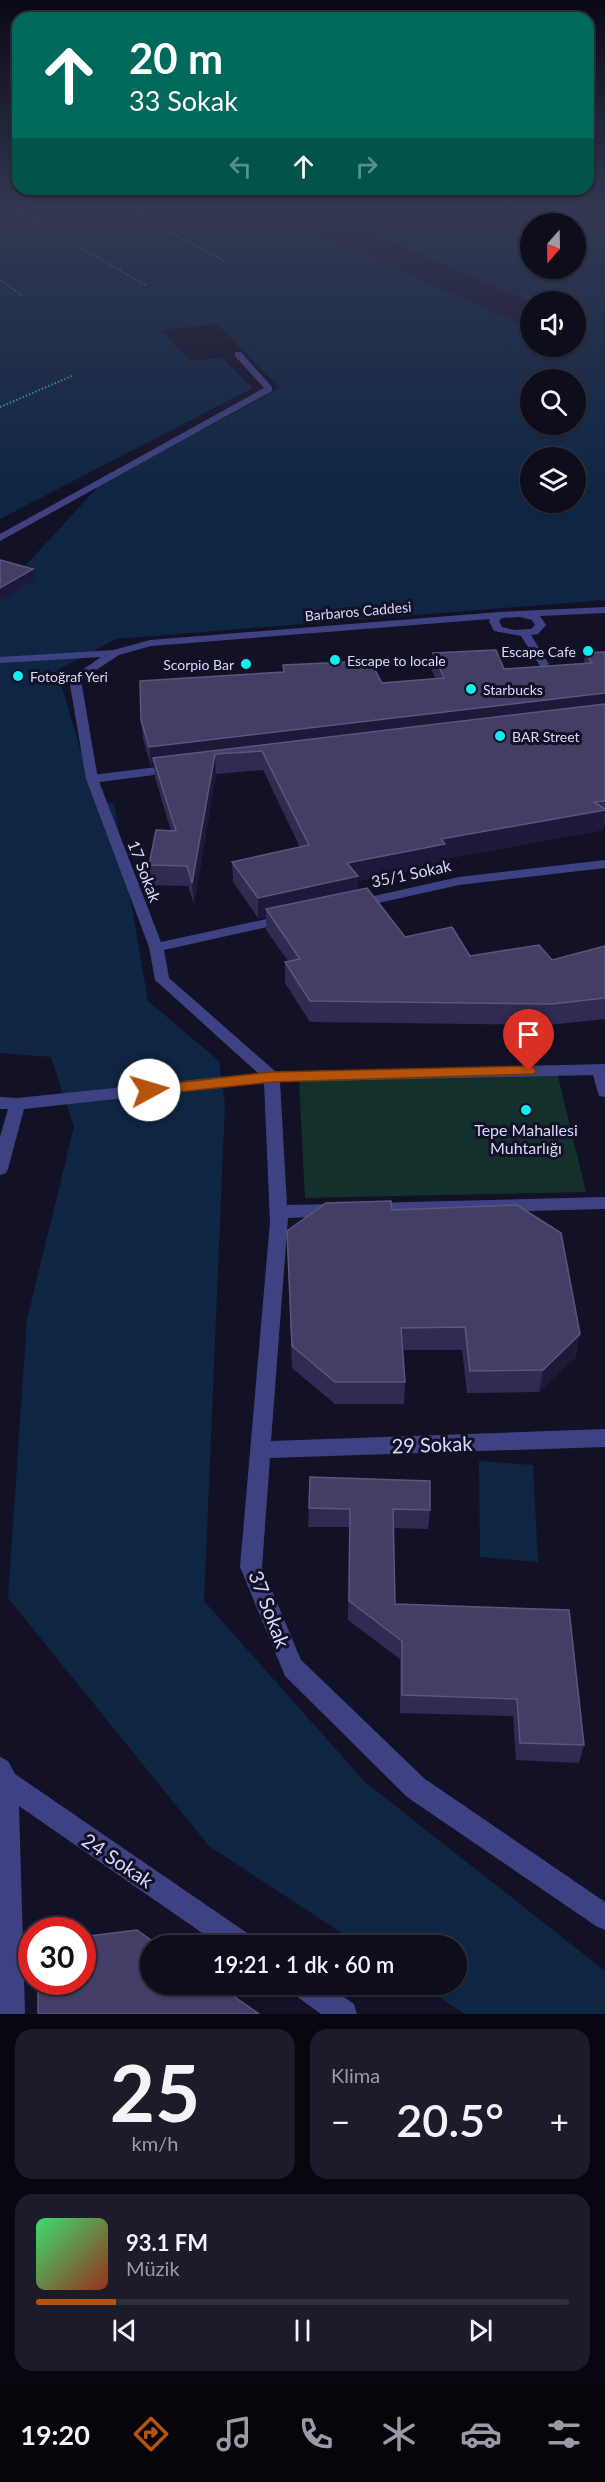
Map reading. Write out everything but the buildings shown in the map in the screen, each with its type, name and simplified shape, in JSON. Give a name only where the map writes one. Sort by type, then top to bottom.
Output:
[{"type":"street","points":[[0,538],[269,389],[238,354]]},
{"type":"street","name":"Barbaros Caddesi","points":[[116,653],[150,643],[499,615],[605,610]]},
{"type":"street","points":[[499,615],[494,621],[498,629],[524,633],[534,632],[541,625],[536,618],[518,614]]},
{"type":"street","points":[[524,633],[544,664]]},
{"type":"street","points":[[0,660],[116,653]]},
{"type":"street","name":"17 Sokak","points":[[116,653],[75,679],[92,779],[156,948],[162,980],[272,1077]]},
{"type":"street","points":[[92,779],[187,768]]},
{"type":"street","name":"35/1 Sokak","points":[[343,906],[459,881],[605,864]]},
{"type":"street","points":[[156,948],[296,917]]},
{"type":"street","points":[[0,1103],[17,1104],[272,1077],[602,1069],[605,1092]]},
{"type":"street","name":"37 Sokak","points":[[272,1077],[278,1212],[251,1567],[293,1668],[417,1788],[605,1917]]},
{"type":"street","points":[[0,1169],[17,1104]]},
{"type":"street","points":[[278,1212],[605,1203]]},
{"type":"street","name":"29 Sokak","points":[[259,1450],[605,1438]]},
{"type":"street","points":[[3,1776],[12,2014]]},
{"type":"street","name":"24 Sokak","points":[[3,1776],[228,1935]]},
{"type":"street","points":[[317,1995],[344,2014]]},
{"type":"path","points":[[0,407],[72,376]]},
{"type":"green space","points":[[557,1072],[586,1192],[305,1198],[299,1078]]},
{"type":"water","points":[[0,303],[520,303],[520,357],[586,357],[586,303],[605,303],[605,600],[116,639],[57,670],[96,803],[114,803],[148,1001],[219,1061],[225,1105],[204,1601],[365,1782],[605,1971],[605,2014],[465,2014],[436,1995],[467,1995],[467,1935],[345,1935],[209,1846],[8,1598],[27,1319],[74,1127],[51,1057],[0,1053],[0,593],[98,487],[75,480],[0,519]]},
{"type":"water","points":[[479,1461],[533,1465],[538,1562],[480,1557]]},
{"type":"pier","points":[[473,303],[520,303],[520,324]]},
{"type":"pier","points":[[217,324],[280,388],[98,486],[75,480],[253,388],[222,358],[191,361],[161,330]]},
{"type":"place","name":"Escape Cafe","points":[[588,651]]},
{"type":"place","name":"Escape to locale","points":[[335,660]]},
{"type":"place","name":"Scorpio Bar","points":[[246,664]]},
{"type":"place","name":"Fotoğraf Yeri","points":[[18,676]]},
{"type":"place","name":"Starbucks","points":[[471,689]]},
{"type":"place","name":"BAR Street","points":[[500,736]]},
{"type":"place","name":"Tepe Mahallesi Muhtarlığı","points":[[526,1110]]},
{"type":"route","points":[[149,1090],[272,1077],[529,1071]]}]
